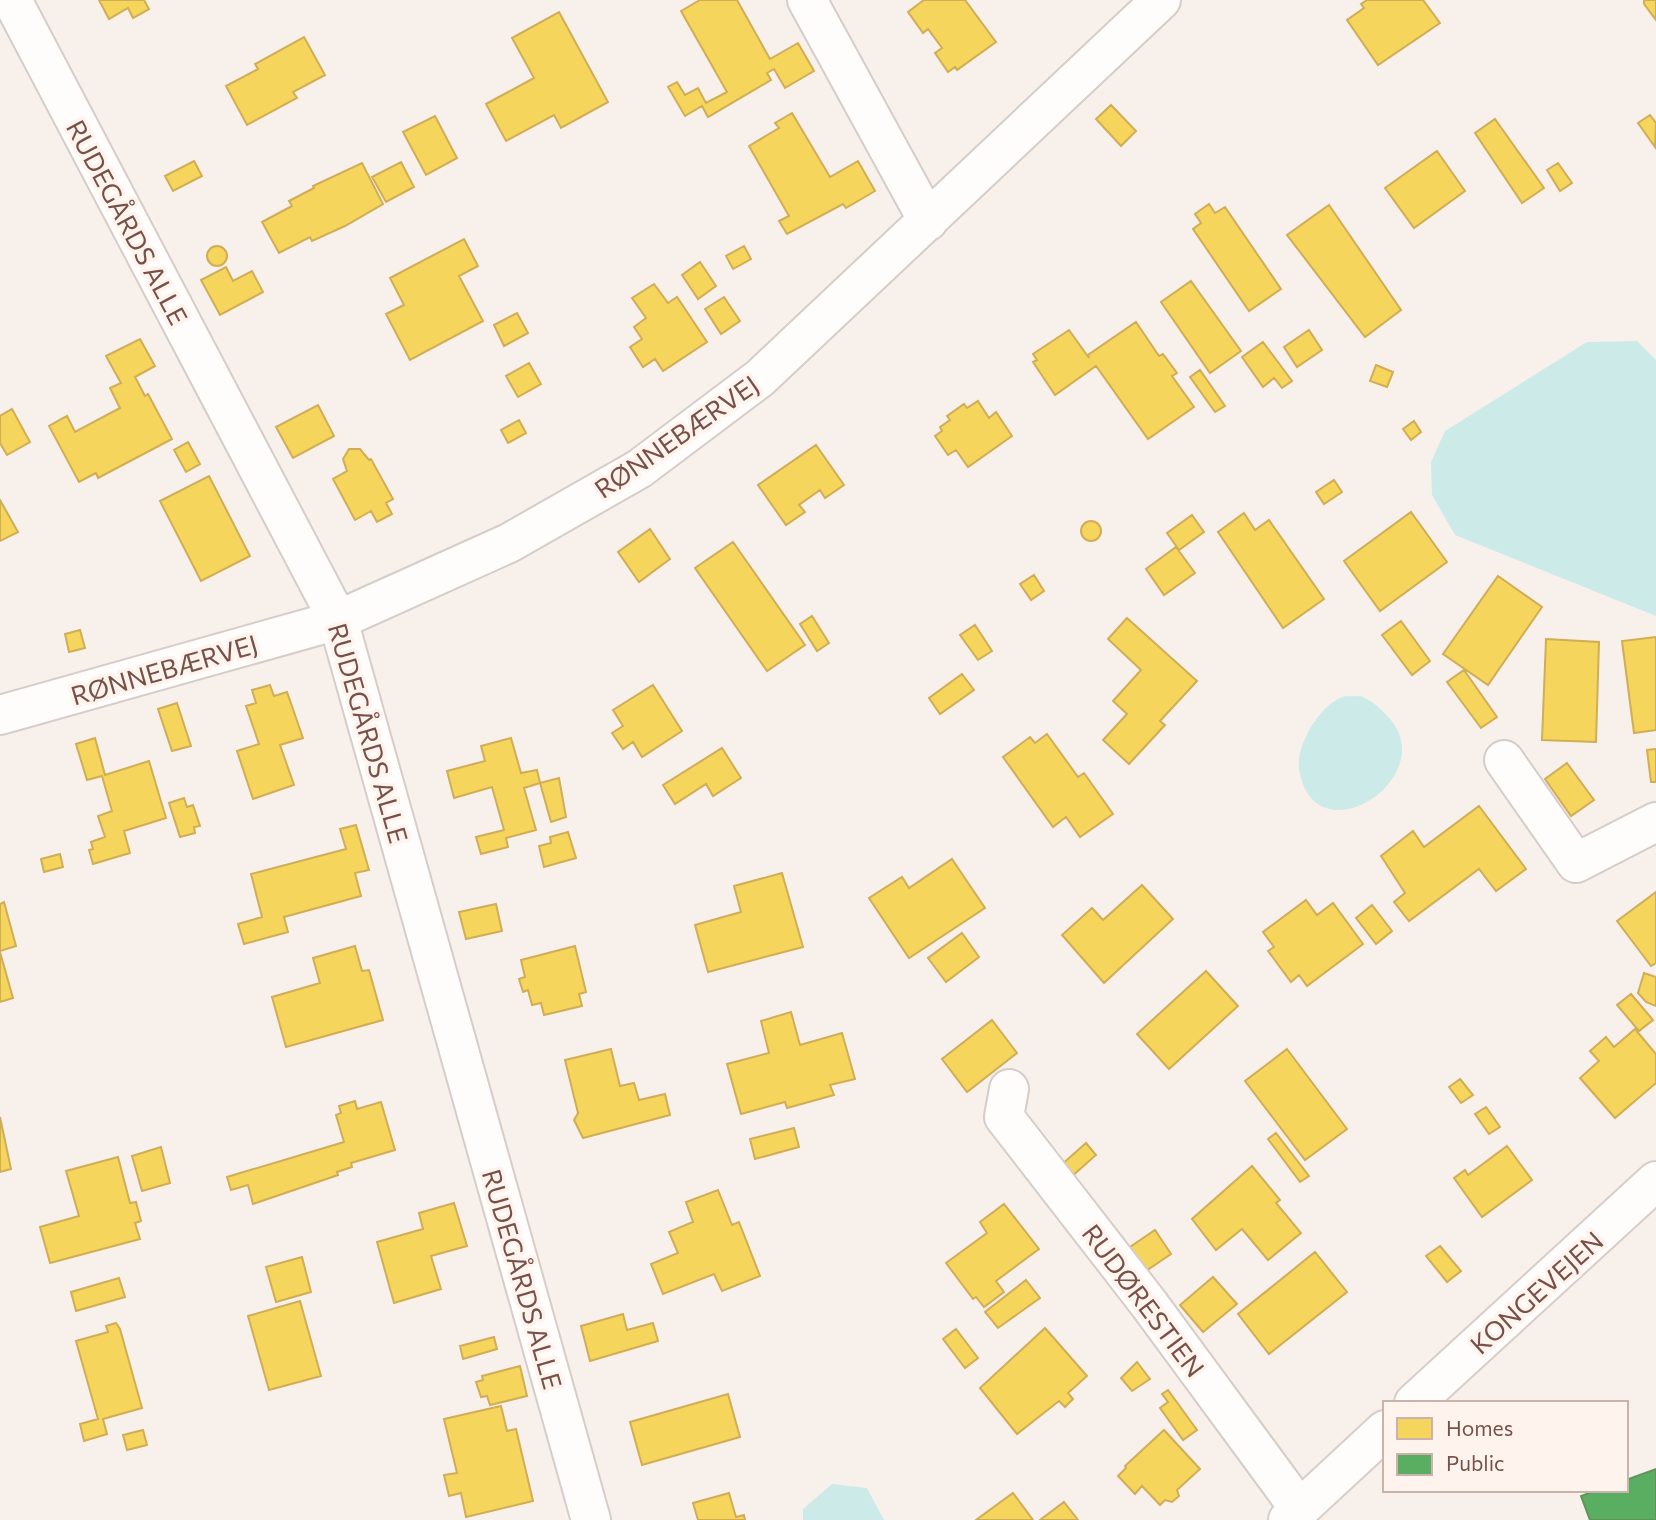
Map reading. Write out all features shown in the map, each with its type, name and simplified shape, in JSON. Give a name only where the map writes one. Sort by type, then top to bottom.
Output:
[{"type":"street","name":"RUDEGÅRDS ALLE","points":[[12,0],[338,620],[591,1520]]},
{"type":"street","points":[[807,0],[928,221]]},
{"type":"street","name":"RØNNEBÆRVEJ","points":[[0,715],[338,620],[509,543],[639,469],[760,378],[1161,0]]},
{"type":"street","points":[[1504,760],[1576,863],[1656,822]]},
{"type":"street","name":"RUDØRESTIEN","points":[[1009,1089],[1004,1117],[1149,1304],[1293,1514]]},
{"type":"street","name":"KONGEVEJEN","points":[[1416,1401],[1656,1181]]},
{"type":"street","points":[[1293,1514],[1383,1432]]},
{"type":"water","points":[[1637,341],[1656,360],[1656,616],[1455,535],[1432,495],[1431,462],[1445,431],[1587,342]]},
{"type":"water","points":[[1361,696],[1377,706],[1390,719],[1401,742],[1399,765],[1388,785],[1369,801],[1348,809],[1327,808],[1309,796],[1299,769],[1301,750],[1310,729],[1324,710],[1342,697]]},
{"type":"water","points":[[832,1484],[867,1488],[884,1520],[803,1520],[803,1509]]},
{"type":"building: Homes","points":[[99,0],[144,0],[149,9],[133,18],[128,8],[109,19]]},
{"type":"building: Homes","points":[[700,0],[737,0],[770,59],[798,43],[814,71],[785,88],[774,69],[767,73],[771,80],[708,117],[702,106],[685,116],[668,87],[677,82],[685,95],[698,88],[706,103],[727,92],[681,11]]},
{"type":"building: Homes","points":[[924,0],[965,0],[996,42],[957,70],[955,67],[948,72],[935,53],[942,48],[928,29],[923,33],[908,12]]},
{"type":"building: Homes","points":[[1367,0],[1423,0],[1440,23],[1378,65],[1347,20],[1364,8],[1361,4]]},
{"type":"building: Homes","points":[[1644,0],[1656,0],[1656,20],[1644,4]]},
{"type":"building: Homes","points":[[559,12],[608,102],[561,128],[554,115],[506,141],[486,104],[534,78],[512,38]]},
{"type":"building: Homes","points":[[304,37],[325,75],[293,92],[297,98],[247,125],[226,86],[258,69],[255,64]]},
{"type":"building: Homes","points":[[1111,105],[1136,131],[1121,146],[1096,119]]},
{"type":"building: Homes","points":[[792,113],[830,177],[858,161],[875,191],[846,208],[843,204],[787,234],[779,221],[789,216],[749,146],[779,128],[775,123]]},
{"type":"building: Homes","points":[[1650,115],[1656,123],[1655,147],[1638,123]]},
{"type":"building: Homes","points":[[435,116],[457,158],[426,175],[403,132]]},
{"type":"building: Homes","points":[[1495,119],[1544,188],[1522,203],[1475,133]]},
{"type":"building: Homes","points":[[1437,151],[1465,191],[1414,228],[1385,188]]},
{"type":"building: Homes","points":[[194,161],[202,176],[173,191],[165,176]]},
{"type":"building: Homes","points":[[401,162],[414,187],[386,202],[372,177]]},
{"type":"building: Homes","points":[[362,163],[383,204],[345,226],[312,241],[310,237],[279,253],[262,222],[292,206],[289,201],[314,188],[313,186]]},
{"type":"building: Homes","points":[[1558,163],[1572,183],[1560,191],[1547,170]]},
{"type":"building: Homes","points":[[1209,204],[1215,213],[1225,207],[1281,289],[1249,311],[1193,229],[1201,223],[1195,214]]},
{"type":"building: Homes","points":[[1329,205],[1401,310],[1365,337],[1287,235]]},
{"type":"building: Homes","points":[[464,239],[478,266],[459,276],[483,321],[410,360],[386,314],[404,305],[390,278]]},
{"type":"building: Homes","points":[[217,246],[224,249],[227,256],[224,263],[217,266],[210,263],[207,256],[210,249]]},
{"type":"building: Homes","points":[[744,246],[751,259],[733,269],[726,256]]},
{"type":"building: Homes","points":[[700,262],[716,286],[698,299],[682,275]]},
{"type":"building: Homes","points":[[226,267],[233,281],[252,271],[263,292],[220,315],[201,280]]},
{"type":"building: Homes","points":[[1191,281],[1241,351],[1210,373],[1161,302]]},
{"type":"building: Homes","points":[[654,284],[668,303],[677,297],[707,342],[663,371],[655,359],[643,367],[630,347],[642,339],[634,327],[646,318],[632,298]]},
{"type":"building: Homes","points":[[724,297],[740,321],[721,334],[705,309]]},
{"type":"building: Homes","points":[[517,313],[528,333],[504,346],[494,325]]},
{"type":"building: Homes","points":[[1136,322],[1159,356],[1163,354],[1177,373],[1172,376],[1194,407],[1148,439],[1096,366],[1055,395],[1033,362],[1037,360],[1033,354],[1069,330],[1089,358],[1088,355]]},
{"type":"building: Homes","points":[[1309,330],[1322,350],[1297,367],[1284,347]]},
{"type":"building: Homes","points":[[140,339],[155,366],[135,377],[145,396],[148,394],[172,439],[98,478],[96,473],[79,482],[49,426],[67,416],[75,432],[120,408],[110,388],[121,383],[106,356]]},
{"type":"building: Homes","points":[[1263,342],[1292,381],[1282,388],[1274,378],[1263,387],[1242,357]]},
{"type":"building: Homes","points":[[529,363],[541,384],[518,397],[506,376]]},
{"type":"building: Homes","points":[[1376,365],[1393,372],[1387,387],[1370,381]]},
{"type":"building: Homes","points":[[1200,370],[1225,406],[1215,412],[1190,377]]},
{"type":"building: Homes","points":[[978,401],[989,418],[996,412],[1012,436],[968,467],[956,450],[948,455],[935,436],[942,431],[940,427],[950,420],[947,416],[964,404],[967,408]]},
{"type":"building: Homes","points":[[318,405],[334,436],[293,458],[276,427]]},
{"type":"building: Homes","points":[[12,409],[30,442],[7,455],[0,443],[0,416]]},
{"type":"building: Homes","points":[[519,420],[526,433],[508,443],[501,430]]},
{"type":"building: Homes","points":[[1414,421],[1421,432],[1411,440],[1403,429]]},
{"type":"building: Homes","points":[[188,442],[200,464],[186,472],[174,450]]},
{"type":"building: Homes","points":[[816,445],[844,485],[825,498],[820,490],[799,505],[805,512],[786,525],[758,485]]},
{"type":"building: Homes","points":[[349,449],[360,449],[371,459],[393,499],[386,503],[392,514],[377,522],[371,511],[355,520],[333,479],[347,471],[343,459]]},
{"type":"building: Homes","points":[[209,476],[250,556],[201,581],[160,501]]},
{"type":"building: Homes","points":[[1334,480],[1342,492],[1324,504],[1316,492]]},
{"type":"building: Homes","points":[[0,500],[18,532],[0,541]]},
{"type":"building: Homes","points":[[1411,512],[1447,562],[1380,611],[1344,561]]},
{"type":"building: Homes","points":[[1244,513],[1255,530],[1269,520],[1324,599],[1283,628],[1218,532]]},
{"type":"building: Homes","points":[[1192,515],[1204,532],[1179,550],[1167,533]]},
{"type":"building: Homes","points":[[1091,521],[1098,524],[1101,531],[1098,538],[1091,541],[1084,538],[1081,531],[1084,524]]},
{"type":"building: Homes","points":[[650,529],[670,559],[639,582],[618,552]]},
{"type":"building: Homes","points":[[733,542],[805,645],[767,671],[695,568]]},
{"type":"building: Homes","points":[[1176,547],[1195,573],[1164,595],[1146,569]]},
{"type":"building: Homes","points":[[1034,575],[1044,591],[1031,600],[1020,584]]},
{"type":"building: Homes","points":[[1498,576],[1542,607],[1488,685],[1443,654]]},
{"type":"building: Homes","points":[[812,616],[829,643],[817,651],[800,624]]},
{"type":"building: Homes","points":[[1127,618],[1197,681],[1160,721],[1165,725],[1129,764],[1103,740],[1127,714],[1113,701],[1141,670],[1108,639]]},
{"type":"building: Homes","points":[[1401,621],[1430,661],[1412,675],[1382,635]]},
{"type":"building: Homes","points":[[975,625],[992,651],[978,660],[960,635]]},
{"type":"building: Homes","points":[[80,630],[85,648],[69,652],[65,634]]},
{"type":"building: Homes","points":[[1656,637],[1656,730],[1634,733],[1622,641]]},
{"type":"building: Homes","points":[[1546,639],[1599,642],[1596,742],[1542,740]]},
{"type":"building: Homes","points":[[1464,670],[1497,717],[1481,728],[1447,682]]},
{"type":"building: Homes","points":[[962,674],[974,690],[940,714],[929,698]]},
{"type":"building: Homes","points":[[270,685],[274,696],[287,692],[303,738],[280,745],[294,785],[253,799],[237,751],[259,744],[246,706],[256,703],[252,690]]},
{"type":"building: Homes","points":[[653,685],[682,731],[642,757],[633,742],[623,749],[612,733],[623,726],[613,710]]},
{"type":"building: Homes","points":[[177,703],[191,746],[172,751],[158,709]]},
{"type":"building: Homes","points":[[1047,734],[1078,777],[1084,773],[1113,814],[1080,837],[1066,817],[1053,827],[1003,757],[1030,737],[1035,743]]},
{"type":"building: Homes","points":[[95,738],[105,775],[149,761],[166,818],[124,831],[130,853],[93,864],[89,850],[93,849],[91,842],[105,837],[98,816],[112,811],[102,776],[87,780],[76,744]]},
{"type":"building: Homes","points":[[511,738],[521,773],[537,770],[540,783],[524,788],[536,830],[506,838],[508,847],[481,854],[476,837],[504,830],[492,787],[454,798],[447,771],[485,761],[481,746]]},
{"type":"building: Homes","points":[[722,748],[741,778],[713,796],[706,784],[675,804],[663,785]]},
{"type":"building: Homes","points":[[1656,749],[1656,782],[1651,782],[1647,750]]},
{"type":"building: Homes","points":[[1567,763],[1594,800],[1571,816],[1545,779]]},
{"type":"building: Homes","points":[[559,778],[566,817],[551,822],[540,783]]},
{"type":"building: Homes","points":[[184,798],[187,807],[193,805],[200,826],[194,827],[195,833],[180,837],[169,803]]},
{"type":"building: Homes","points":[[1479,806],[1526,869],[1496,891],[1479,869],[1409,921],[1394,902],[1405,893],[1381,856],[1413,831],[1424,847]]},
{"type":"building: Homes","points":[[356,825],[369,870],[355,873],[361,896],[284,917],[288,932],[244,944],[238,924],[262,917],[251,874],[346,849],[340,829]]},
{"type":"building: Homes","points":[[568,832],[576,858],[544,867],[539,846],[551,843],[550,837]]},
{"type":"building: Homes","points":[[60,854],[63,867],[44,872],[41,859]]},
{"type":"building: Homes","points":[[952,859],[985,908],[909,958],[869,898],[902,877],[909,888]]},
{"type":"building: Homes","points":[[782,873],[803,947],[708,972],[695,925],[741,912],[734,886]]},
{"type":"building: Homes","points":[[1142,885],[1173,919],[1104,983],[1062,935],[1092,908],[1103,920]]},
{"type":"building: Homes","points":[[1656,892],[1656,963],[1651,966],[1617,921]]},
{"type":"building: Homes","points":[[1306,900],[1317,915],[1333,903],[1363,944],[1307,986],[1299,975],[1291,982],[1268,951],[1274,947],[1263,932]]},
{"type":"building: Homes","points":[[4,902],[16,946],[0,951],[0,904]]},
{"type":"building: Homes","points":[[496,904],[502,931],[466,939],[459,912]]},
{"type":"building: Homes","points":[[1372,905],[1392,931],[1376,944],[1356,918]]},
{"type":"building: Homes","points":[[962,933],[979,957],[946,982],[928,958]]},
{"type":"building: Homes","points":[[355,946],[362,971],[369,970],[383,1020],[286,1047],[272,997],[320,983],[313,958]]},
{"type":"building: Homes","points":[[575,946],[586,992],[579,994],[582,1006],[544,1015],[541,1003],[532,1005],[528,990],[523,992],[519,979],[525,977],[521,960]]},
{"type":"building: Homes","points":[[0,952],[13,998],[0,1002]]},
{"type":"building: Homes","points":[[1206,971],[1238,1006],[1169,1069],[1137,1034]]},
{"type":"building: Homes","points":[[1644,973],[1656,977],[1656,1006],[1646,1002],[1638,993]]},
{"type":"building: Homes","points":[[1631,994],[1653,1020],[1639,1031],[1617,1005]]},
{"type":"building: Homes","points":[[791,1012],[800,1045],[842,1033],[855,1079],[830,1085],[834,1095],[787,1108],[785,1102],[741,1114],[727,1064],[769,1053],[761,1021]]},
{"type":"building: Homes","points":[[992,1020],[1017,1053],[967,1092],[942,1059]]},
{"type":"building: Homes","points":[[1635,1029],[1656,1054],[1656,1083],[1615,1118],[1580,1078],[1599,1061],[1590,1051],[1606,1037],[1614,1047]]},
{"type":"building: Homes","points":[[611,1049],[620,1086],[634,1083],[639,1100],[665,1094],[670,1115],[583,1138],[574,1120],[578,1113],[565,1060]]},
{"type":"building: Homes","points":[[1287,1049],[1347,1129],[1305,1160],[1245,1081]]},
{"type":"building: Homes","points":[[1460,1079],[1473,1095],[1461,1103],[1449,1087]]},
{"type":"building: Homes","points":[[355,1101],[357,1109],[381,1102],[395,1150],[351,1163],[352,1167],[337,1172],[338,1175],[253,1204],[248,1185],[231,1190],[227,1177],[344,1142],[336,1115],[341,1113],[339,1106]]},
{"type":"building: Homes","points":[[1486,1107],[1500,1127],[1489,1134],[1475,1114]]},
{"type":"building: Homes","points":[[0,1117],[11,1169],[0,1172]]},
{"type":"building: Homes","points":[[794,1128],[799,1147],[755,1159],[750,1139]]},
{"type":"building: Homes","points":[[1276,1133],[1309,1176],[1300,1182],[1268,1139]]},
{"type":"building: Homes","points":[[1086,1143],[1096,1155],[1070,1178],[1060,1166]]},
{"type":"building: Homes","points":[[1507,1146],[1532,1180],[1482,1217],[1454,1178],[1465,1170],[1468,1175]]},
{"type":"building: Homes","points":[[161,1147],[170,1183],[142,1191],[132,1156]]},
{"type":"building: Homes","points":[[118,1157],[130,1203],[136,1202],[141,1221],[135,1223],[140,1239],[50,1263],[40,1227],[79,1216],[66,1171]]},
{"type":"building: Homes","points":[[1252,1166],[1280,1200],[1276,1203],[1301,1233],[1268,1260],[1242,1229],[1216,1250],[1192,1219]]},
{"type":"building: Homes","points":[[718,1190],[732,1225],[739,1222],[760,1276],[722,1291],[714,1274],[663,1294],[651,1264],[678,1253],[669,1232],[693,1222],[686,1202]]},
{"type":"building: Homes","points":[[454,1203],[467,1246],[431,1256],[441,1289],[394,1303],[377,1242],[423,1229],[419,1213]]},
{"type":"building: Homes","points":[[1004,1204],[1039,1249],[996,1281],[1004,1292],[984,1307],[976,1297],[973,1299],[946,1263],[987,1233],[980,1222]]},
{"type":"building: Homes","points":[[1155,1230],[1171,1254],[1143,1273],[1127,1249]]},
{"type":"building: Homes","points":[[1440,1246],[1461,1271],[1447,1282],[1426,1256]]},
{"type":"building: Homes","points":[[1315,1252],[1347,1292],[1269,1354],[1238,1314]]},
{"type":"building: Homes","points":[[302,1257],[311,1292],[276,1302],[266,1267]]},
{"type":"building: Homes","points":[[1213,1277],[1237,1304],[1203,1332],[1180,1305]]},
{"type":"building: Homes","points":[[119,1278],[125,1297],[76,1311],[71,1292]]},
{"type":"building: Homes","points":[[1026,1280],[1040,1298],[998,1328],[985,1312]]},
{"type":"building: Homes","points":[[300,1301],[321,1376],[269,1390],[248,1316]]},
{"type":"building: Homes","points":[[623,1314],[627,1330],[653,1323],[658,1341],[590,1361],[581,1326]]},
{"type":"building: Homes","points":[[116,1323],[142,1408],[103,1419],[107,1434],[84,1441],[80,1424],[98,1419],[76,1341],[108,1332],[106,1326]]},
{"type":"building: Homes","points":[[1045,1328],[1087,1376],[1068,1393],[1073,1399],[1065,1407],[1059,1401],[1017,1434],[980,1388]]},
{"type":"building: Homes","points":[[956,1329],[978,1358],[965,1368],[943,1339]]},
{"type":"building: Homes","points":[[494,1337],[497,1349],[463,1359],[460,1346]]},
{"type":"building: Homes","points":[[1137,1362],[1150,1379],[1132,1391],[1121,1378]]},
{"type":"building: Homes","points":[[520,1366],[527,1396],[490,1405],[487,1396],[481,1397],[476,1382],[483,1380],[482,1376]]},
{"type":"building: Homes","points":[[1168,1390],[1197,1430],[1183,1440],[1160,1408],[1168,1402],[1162,1394]]},
{"type":"building: Homes","points":[[728,1394],[740,1437],[642,1465],[630,1422]]},
{"type":"building: Homes","points":[[501,1406],[507,1431],[516,1429],[533,1501],[466,1517],[461,1493],[449,1496],[444,1475],[457,1473],[444,1419]]},
{"type":"building: Homes","points":[[143,1430],[147,1445],[127,1450],[123,1435]]},
{"type":"building: Homes","points":[[1164,1430],[1200,1469],[1177,1490],[1179,1496],[1172,1502],[1165,1500],[1160,1505],[1142,1486],[1135,1494],[1118,1476],[1125,1466]]},
{"type":"building: Homes","points":[[729,1493],[736,1517],[744,1515],[745,1520],[698,1520],[693,1503]]},
{"type":"building: Homes","points":[[1013,1493],[1033,1520],[976,1520]]},
{"type":"building: Homes","points":[[1064,1502],[1078,1520],[1040,1520]]},
{"type":"building: Public","points":[[1656,1469],[1656,1520],[1590,1520],[1581,1496],[1592,1492],[1628,1492],[1628,1479]]}]
